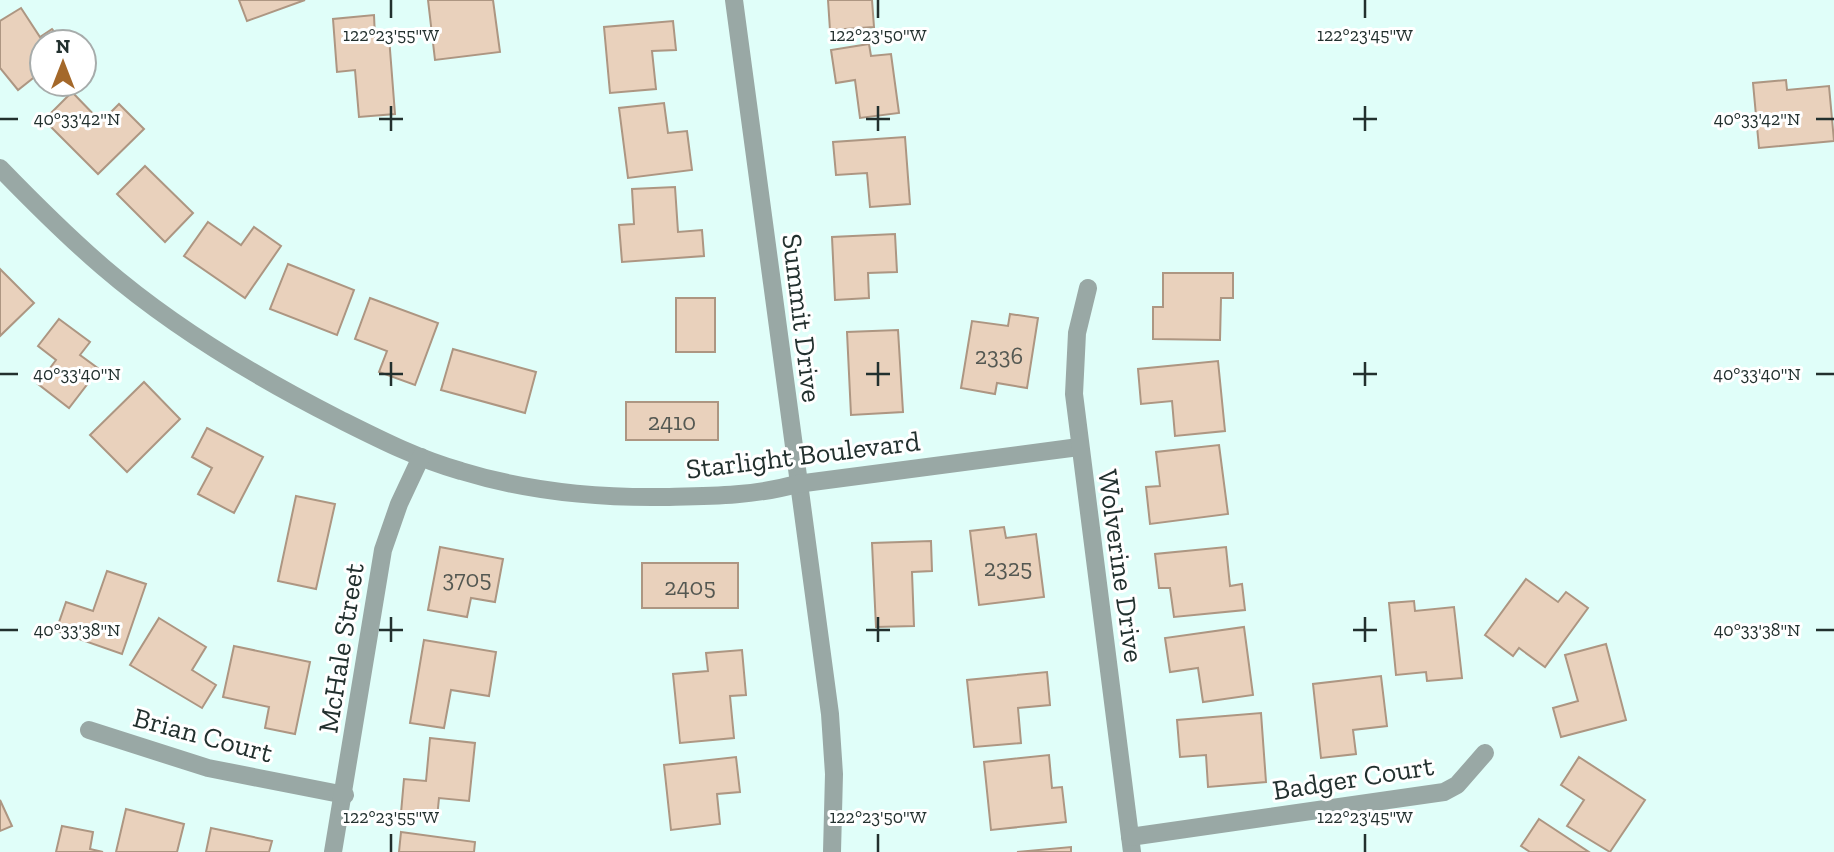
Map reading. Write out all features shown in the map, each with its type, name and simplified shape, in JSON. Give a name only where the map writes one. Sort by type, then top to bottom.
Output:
[{"type":"street","name":"Summit Drive","points":[[734,0],[830,714],[834,774],[832,852]]},
{"type":"street","name":"Starlight Boulevard","points":[[0,168],[105,269],[177,323],[289,394],[421,457],[504,482],[608,496],[754,492],[1079,447]]},
{"type":"street","name":"Wolverine Drive","points":[[1088,288],[1075,354],[1074,394],[1131,844]]},
{"type":"street","name":"McHale Street","points":[[333,852],[345,794],[383,550],[398,504],[421,457]]},
{"type":"street","name":"Brian Court","points":[[89,730],[208,768],[345,794]]},
{"type":"street","name":"Badger Court","points":[[1131,844],[1444,792],[1457,785],[1485,753]]},
{"type":"building","points":[[239,0],[305,0],[247,21]]},
{"type":"building","points":[[428,0],[493,0],[500,52],[435,60]]},
{"type":"building","points":[[828,0],[872,0],[874,27],[830,30]]},
{"type":"building","points":[[21,8],[34,28],[28,28],[28,82],[18,90],[0,68],[0,21]]},
{"type":"building","points":[[374,15],[375,38],[389,37],[395,114],[359,117],[355,70],[337,72],[333,19]]},
{"type":"building","points":[[673,21],[676,50],[652,51],[656,89],[610,93],[604,27]]},
{"type":"building","points":[[869,44],[871,56],[891,54],[899,113],[860,118],[855,80],[836,83],[831,50]]},
{"type":"building","points":[[1786,80],[1787,90],[1829,86],[1834,141],[1759,148],[1753,83]]},
{"type":"building","points":[[66,98],[78,98],[101,122],[119,104],[144,129],[98,174],[44,120]]},
{"type":"building","points":[[664,103],[668,133],[687,131],[692,170],[628,178],[619,108]]},
{"type":"building","points":[[905,137],[910,204],[870,207],[867,173],[836,175],[833,142]]},
{"type":"building","points":[[145,166],[193,213],[165,242],[117,194]]},
{"type":"building","points":[[675,187],[678,232],[702,230],[704,256],[622,262],[619,225],[634,224],[632,189]]},
{"type":"building","points":[[208,222],[241,245],[254,227],[281,246],[245,298],[184,256]]},
{"type":"building","points":[[895,234],[897,272],[868,273],[869,298],[835,300],[832,237]]},
{"type":"building","points":[[288,264],[354,290],[337,335],[270,309]]},
{"type":"building","points":[[0,269],[34,303],[0,336]]},
{"type":"building","points":[[1163,273],[1233,273],[1233,298],[1221,298],[1220,340],[1153,339],[1153,307],[1163,307]]},
{"type":"building","points":[[370,298],[438,323],[415,385],[379,372],[387,351],[355,339]]},
{"type":"building","points":[[676,298],[715,298],[715,352],[676,352]]},
{"type":"building","points":[[1010,314],[1038,318],[1027,388],[997,383],[995,394],[961,388],[972,321],[1008,326]]},
{"type":"building","points":[[59,319],[90,342],[80,355],[99,369],[69,408],[38,384],[56,360],[38,346]]},
{"type":"building","points":[[898,330],[903,412],[851,415],[847,332]]},
{"type":"building","points":[[453,349],[536,372],[525,413],[441,390]]},
{"type":"building","points":[[1218,361],[1225,431],[1175,436],[1172,401],[1141,404],[1138,369]]},
{"type":"building","points":[[144,382],[180,419],[127,472],[90,435]]},
{"type":"building","points":[[626,402],[718,402],[718,440],[626,440]]},
{"type":"building","points":[[207,428],[263,457],[234,513],[198,494],[212,468],[192,457]]},
{"type":"building","points":[[1219,445],[1228,514],[1150,524],[1146,487],[1160,486],[1156,452]]},
{"type":"building","points":[[296,496],[335,504],[316,589],[278,581]]},
{"type":"building","points":[[1004,527],[1006,538],[1036,534],[1044,597],[979,605],[970,531]]},
{"type":"building","points":[[931,541],[932,571],[912,572],[914,626],[876,627],[872,543]]},
{"type":"building","points":[[440,547],[503,559],[495,602],[471,598],[467,617],[428,610]]},
{"type":"building","points":[[1226,547],[1230,586],[1242,584],[1245,610],[1174,617],[1170,588],[1159,588],[1155,554]]},
{"type":"building","points":[[642,563],[738,563],[738,608],[642,608]]},
{"type":"building","points":[[107,571],[146,584],[122,654],[56,631],[66,602],[93,611]]},
{"type":"building","points":[[1526,579],[1558,602],[1566,592],[1588,608],[1545,667],[1519,648],[1513,656],[1485,635]]},
{"type":"building","points":[[1414,601],[1415,611],[1454,607],[1462,678],[1427,681],[1426,672],[1396,675],[1389,603]]},
{"type":"building","points":[[159,618],[206,647],[192,670],[216,685],[202,708],[130,665]]},
{"type":"building","points":[[1244,627],[1253,695],[1203,702],[1198,668],[1170,672],[1165,638]]},
{"type":"building","points":[[424,640],[496,652],[489,696],[451,690],[444,728],[410,723]]},
{"type":"building","points":[[1606,644],[1626,720],[1561,737],[1553,708],[1578,701],[1565,655]]},
{"type":"building","points":[[234,646],[310,662],[295,734],[265,728],[269,707],[223,697]]},
{"type":"building","points":[[742,650],[746,695],[730,696],[734,738],[680,743],[673,674],[708,671],[706,653]]},
{"type":"building","points":[[1047,672],[1050,705],[1018,708],[1021,743],[974,747],[967,680]]},
{"type":"building","points":[[1381,676],[1387,726],[1353,730],[1356,754],[1321,758],[1313,684]]},
{"type":"building","points":[[1261,713],[1266,782],[1208,787],[1206,755],[1180,757],[1177,720]]},
{"type":"building","points":[[430,738],[475,743],[469,801],[439,798],[437,818],[401,813],[404,779],[426,781]]},
{"type":"building","points":[[1049,755],[1052,788],[1062,787],[1066,822],[991,830],[984,762]]},
{"type":"building","points":[[736,757],[740,792],[717,794],[720,824],[671,830],[664,765]]},
{"type":"building","points":[[1579,757],[1645,800],[1610,852],[1567,826],[1584,800],[1561,785]]},
{"type":"building","points":[[0,800],[12,826],[0,831]]},
{"type":"building","points":[[126,809],[184,824],[177,852],[116,852]]},
{"type":"building","points":[[1539,819],[1589,852],[1530,852],[1521,846]]},
{"type":"building","points":[[62,826],[93,832],[90,849],[103,852],[56,852]]},
{"type":"building","points":[[211,828],[272,841],[269,852],[206,852]]},
{"type":"building","points":[[401,832],[475,842],[474,852],[399,852]]},
{"type":"building","points":[[1071,847],[1071,852],[1017,852]]}]
